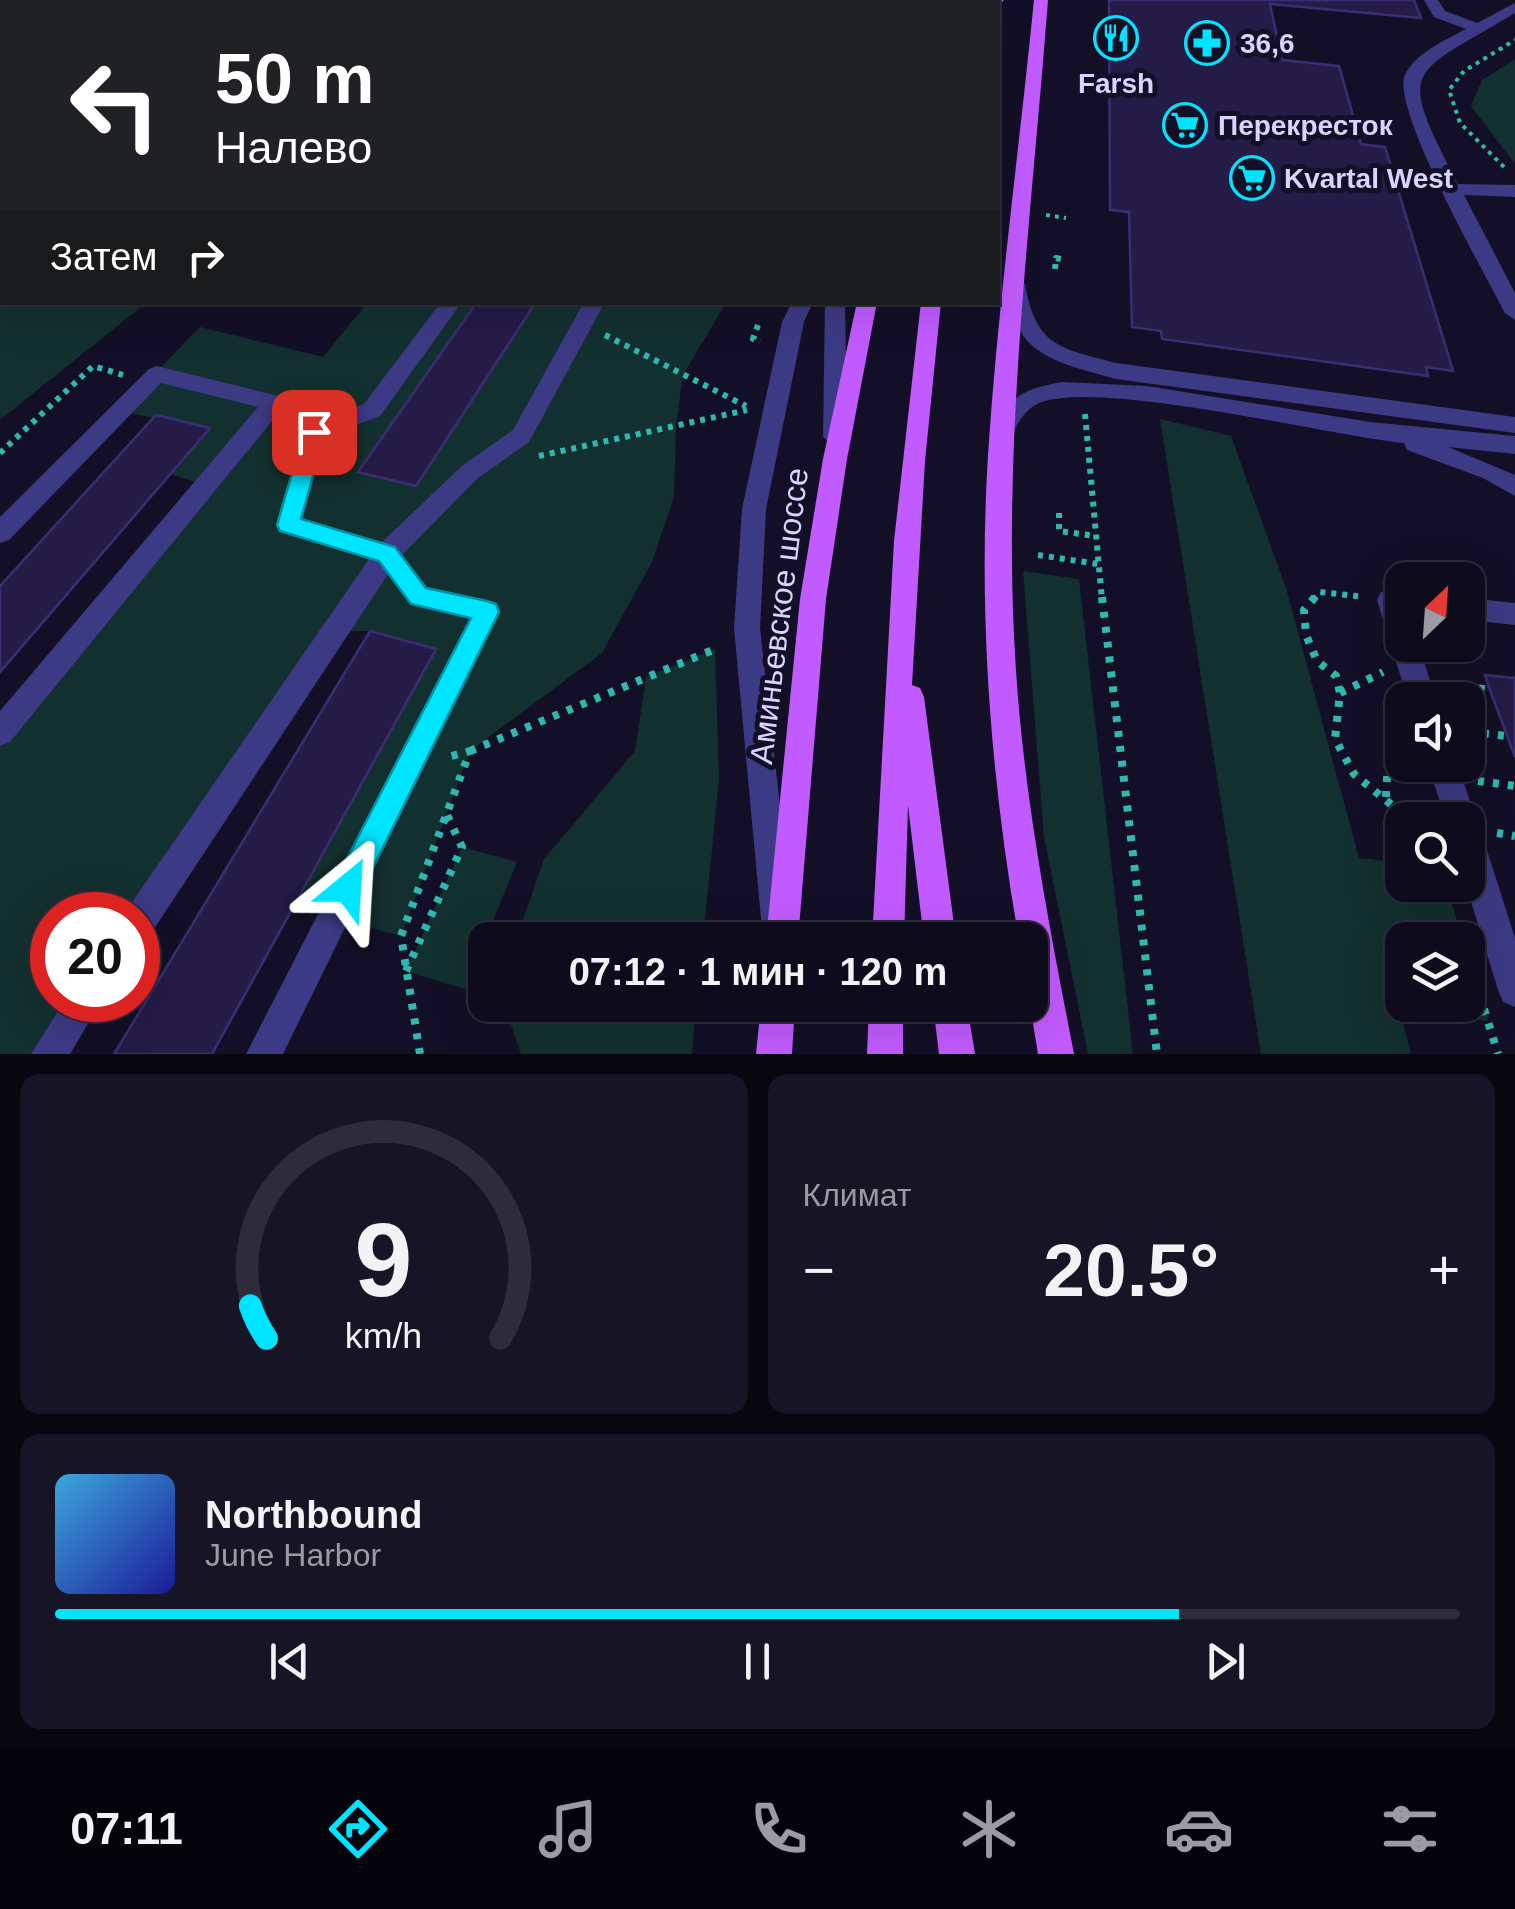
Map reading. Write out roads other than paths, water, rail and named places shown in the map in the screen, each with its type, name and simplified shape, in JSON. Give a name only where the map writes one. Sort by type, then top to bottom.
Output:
[{"type":"main road","points":[[1041,0],[1001,434],[1000,636],[1016,836],[1056,1054]]},
{"type":"main road","name":"Аминьевское шоссе","points":[[783,922],[812,599],[835,458],[867,305]]},
{"type":"main road","points":[[889,922],[901,606],[914,423],[931,305]]},
{"type":"main road","points":[[901,606],[920,799],[937,922]]},
{"type":"main road","points":[[774,1054],[777,1022]]},
{"type":"main road","points":[[885,1054],[886,1022]]},
{"type":"main road","points":[[952,1022],[957,1054]]},
{"type":"street","points":[[1431,0],[1439,14],[1480,30]]},
{"type":"street","points":[[1515,6],[1415,71],[1411,82],[1414,111],[1515,313]]},
{"type":"street","points":[[1450,189],[1515,192]]},
{"type":"street","points":[[1013,279],[1024,324],[1035,340],[1066,356],[1116,371],[1515,425]]},
{"type":"street","points":[[314,432],[372,410],[450,305]]},
{"type":"street","points":[[779,922],[747,628],[754,509],[772,411],[802,305]]},
{"type":"street","points":[[835,305],[835,458]]},
{"type":"street","points":[[158,892],[387,554],[470,472],[521,436],[589,313]]},
{"type":"street","points":[[0,533],[157,374],[274,403],[314,432]]},
{"type":"street","points":[[1001,434],[1018,405],[1038,394],[1067,390],[1117,392],[1372,431],[1515,445]]},
{"type":"street","points":[[0,734],[274,403]]},
{"type":"street","points":[[1372,431],[1436,450],[1491,472],[1515,487]]},
{"type":"street","points":[[264,1054],[487,612],[419,596],[387,554],[288,525],[314,432]]},
{"type":"street","points":[[1485,611],[1515,614]]},
{"type":"street","points":[[1485,851],[1515,990]]},
{"type":"street","points":[[48,1054],[70,1022]]},
{"type":"place","name":"Farsh","points":[[1116,38]]},
{"type":"place","name":"36,6","points":[[1207,43]]},
{"type":"place","name":"Перекресток","points":[[1185,125]]},
{"type":"place","name":"Kvartal West","points":[[1252,178]]}]
